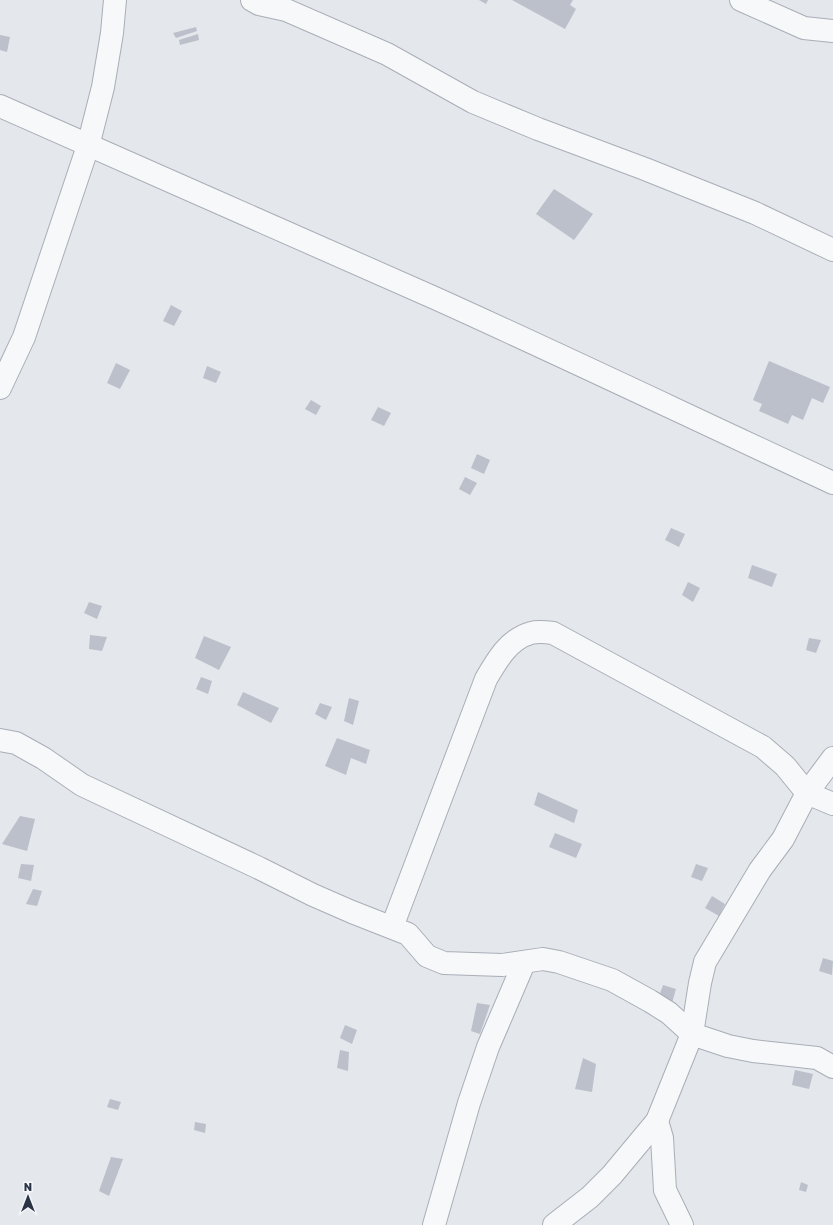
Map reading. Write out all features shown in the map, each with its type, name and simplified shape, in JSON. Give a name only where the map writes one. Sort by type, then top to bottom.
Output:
[{"type":"street","points":[[0,388],[24,337],[88,146],[103,87],[112,33],[115,0]]},
{"type":"street","points":[[252,0],[258,4],[286,10],[387,54],[473,102],[538,129],[645,168],[755,213],[833,250]]},
{"type":"street","points":[[741,0],[804,28],[833,31]]},
{"type":"street","points":[[0,106],[439,300],[833,483]]},
{"type":"street","points":[[392,927],[486,678],[506,648],[519,638],[531,633],[553,633],[763,747],[785,766],[807,793],[833,804]]},
{"type":"street","points":[[0,740],[16,743],[43,758],[82,785],[313,895],[408,934],[427,956],[444,963],[502,966],[543,959],[559,962],[612,980],[669,1013],[692,1034],[728,1046],[753,1051],[817,1058],[833,1067]]},
{"type":"street","points":[[554,1225],[590,1197],[612,1176],[657,1121],[692,1034],[705,962],[760,870],[783,839],[807,793],[833,758]]},
{"type":"street","points":[[434,1225],[471,1096],[488,1047],[524,963]]},
{"type":"street","points":[[657,1121],[662,1138],[665,1190],[682,1225]]},
{"type":"building","points":[[479,0],[488,0],[486,4]]},
{"type":"building","points":[[512,0],[573,0],[570,5],[576,9],[565,29]]},
{"type":"building","points":[[196,27],[197,31],[176,38],[173,33]]},
{"type":"building","points":[[198,34],[199,40],[180,45],[179,40]]},
{"type":"building","points":[[0,35],[10,37],[7,52],[0,50]]},
{"type":"building","points":[[554,189],[593,214],[574,240],[536,214]]},
{"type":"building","points":[[171,305],[182,311],[174,326],[163,321]]},
{"type":"building","points":[[769,361],[830,387],[823,403],[812,398],[803,420],[792,415],[788,424],[759,411],[762,404],[753,400]]},
{"type":"building","points":[[116,363],[130,370],[120,389],[107,383]]},
{"type":"building","points":[[207,366],[221,372],[216,383],[203,378]]},
{"type":"building","points":[[311,400],[321,406],[316,415],[305,409]]},
{"type":"building","points":[[378,407],[391,413],[384,426],[371,420]]},
{"type":"building","points":[[477,454],[490,460],[484,474],[471,468]]},
{"type":"building","points":[[465,477],[477,483],[470,495],[459,489]]},
{"type":"building","points":[[671,528],[685,534],[679,547],[665,540]]},
{"type":"building","points":[[752,565],[777,574],[772,587],[748,578]]},
{"type":"building","points":[[688,582],[700,588],[693,602],[682,595]]},
{"type":"building","points":[[89,602],[102,606],[97,619],[84,613]]},
{"type":"building","points":[[90,635],[107,637],[102,651],[89,649]]},
{"type":"building","points":[[204,636],[231,647],[219,670],[195,658]]},
{"type":"building","points":[[809,638],[821,640],[816,653],[806,650]]},
{"type":"building","points":[[201,677],[212,681],[208,694],[196,689]]},
{"type":"building","points":[[243,692],[279,708],[271,723],[237,705]]},
{"type":"building","points":[[349,698],[359,701],[353,725],[344,721]]},
{"type":"building","points":[[320,703],[332,707],[326,720],[315,714]]},
{"type":"building","points":[[337,738],[370,750],[366,764],[351,758],[346,775],[325,766]]},
{"type":"building","points":[[538,792],[578,810],[574,823],[534,805]]},
{"type":"building","points":[[20,816],[35,819],[27,851],[2,844]]},
{"type":"building","points":[[555,833],[582,844],[576,858],[549,847]]},
{"type":"building","points":[[21,864],[34,865],[31,881],[18,878]]},
{"type":"building","points":[[696,864],[708,868],[702,881],[691,877]]},
{"type":"building","points":[[33,889],[42,891],[37,906],[26,904]]},
{"type":"building","points":[[712,896],[725,904],[719,916],[705,908]]},
{"type":"building","points":[[823,958],[833,961],[832,975],[819,971]]},
{"type":"building","points":[[663,985],[676,989],[672,1003],[658,999]]},
{"type":"building","points":[[477,1003],[490,1005],[480,1034],[471,1031]]},
{"type":"building","points":[[345,1025],[357,1030],[352,1044],[340,1038]]},
{"type":"building","points":[[340,1050],[349,1052],[348,1071],[337,1068]]},
{"type":"building","points":[[583,1058],[596,1064],[592,1092],[575,1089]]},
{"type":"building","points":[[795,1070],[813,1074],[809,1089],[792,1085]]},
{"type":"building","points":[[110,1099],[121,1102],[118,1110],[107,1107]]},
{"type":"building","points":[[195,1122],[206,1124],[205,1133],[194,1130]]},
{"type":"building","points":[[111,1157],[123,1159],[109,1196],[99,1191]]},
{"type":"building","points":[[801,1182],[808,1185],[806,1192],[799,1190]]}]
